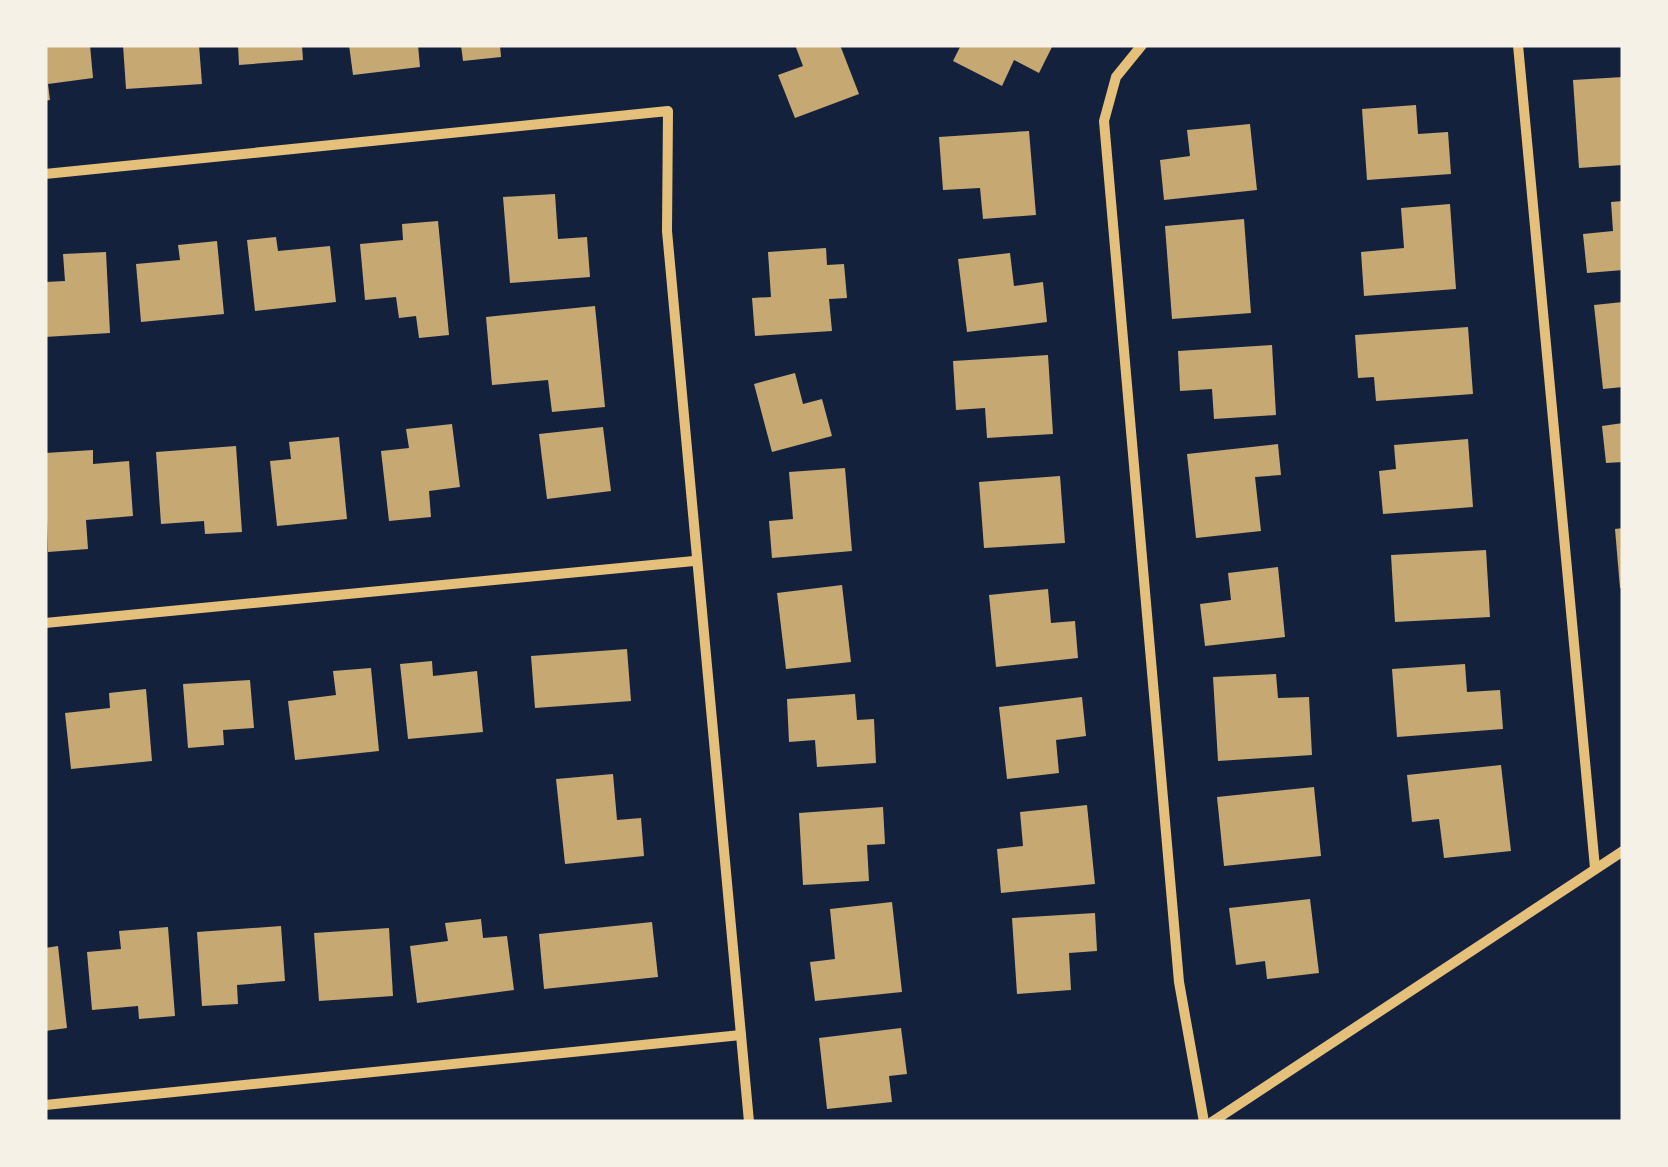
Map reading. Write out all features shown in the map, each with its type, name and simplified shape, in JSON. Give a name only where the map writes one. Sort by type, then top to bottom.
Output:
[{"type":"street","points":[[1142,45],[1116,77],[1104,121],[1178,982],[1204,1122]]},
{"type":"street","points":[[1518,45],[1595,868]]},
{"type":"street","points":[[45,174],[668,112],[666,230],[749,1122]]},
{"type":"street","points":[[45,623],[694,561]]},
{"type":"street","points":[[1212,1122],[1623,851]]},
{"type":"street","points":[[45,1105],[741,1035]]},
{"type":"building","points":[[45,45],[90,45],[93,78],[48,84],[50,100],[45,101]]},
{"type":"building","points":[[123,45],[199,45],[202,84],[126,89]]},
{"type":"building","points":[[238,45],[302,45],[303,60],[239,65]]},
{"type":"building","points":[[349,45],[418,45],[420,67],[353,75]]},
{"type":"building","points":[[461,45],[500,45],[501,57],[463,61]]},
{"type":"building","points":[[795,45],[840,45],[859,94],[795,118],[778,75],[803,66]]},
{"type":"building","points":[[961,45],[1053,45],[1039,73],[1014,60],[1002,86],[953,61]]},
{"type":"building","points":[[1623,77],[1623,165],[1579,168],[1573,80]]},
{"type":"building","points":[[1416,105],[1418,134],[1448,132],[1451,174],[1367,180],[1362,109]]},
{"type":"building","points":[[1250,124],[1257,190],[1164,200],[1160,160],[1190,156],[1187,130]]},
{"type":"building","points":[[1029,131],[1036,215],[983,219],[980,188],[943,190],[939,137]]},
{"type":"building","points":[[555,194],[558,239],[587,237],[590,277],[510,283],[503,197]]},
{"type":"building","points":[[1623,201],[1623,270],[1587,273],[1583,234],[1613,231],[1611,202]]},
{"type":"building","points":[[1450,204],[1456,289],[1364,296],[1361,252],[1404,248],[1401,208]]},
{"type":"building","points":[[1244,219],[1251,313],[1172,319],[1165,226]]},
{"type":"building","points":[[438,221],[449,335],[419,338],[416,316],[399,318],[396,297],[365,300],[360,244],[403,240],[402,224]]},
{"type":"building","points":[[276,237],[278,251],[330,246],[336,302],[255,311],[247,240]]},
{"type":"building","points":[[217,241],[224,314],[141,322],[136,264],[180,260],[178,245]]},
{"type":"building","points":[[826,248],[827,265],[844,264],[847,298],[829,299],[832,331],[755,336],[752,298],[771,297],[768,252]]},
{"type":"building","points":[[106,252],[110,333],[45,337],[45,282],[65,281],[63,254]]},
{"type":"building","points":[[1010,253],[1014,286],[1043,282],[1047,322],[967,332],[958,259]]},
{"type":"building","points":[[1623,302],[1623,387],[1603,389],[1594,305]]},
{"type":"building","points":[[595,306],[605,407],[552,412],[548,380],[492,385],[486,317]]},
{"type":"building","points":[[1468,327],[1473,394],[1376,401],[1374,377],[1358,378],[1355,335]]},
{"type":"building","points":[[1272,345],[1276,415],[1214,419],[1212,389],[1180,391],[1178,351]]},
{"type":"building","points":[[1048,355],[1053,434],[987,438],[985,408],[956,410],[953,361]]},
{"type":"building","points":[[795,373],[803,404],[822,399],[832,436],[772,452],[754,384]]},
{"type":"building","points":[[1623,423],[1623,462],[1606,463],[1602,426]]},
{"type":"building","points":[[452,424],[460,487],[429,491],[431,517],[389,521],[381,451],[409,448],[406,429]]},
{"type":"building","points":[[603,427],[611,491],[547,499],[539,434]]},
{"type":"building","points":[[339,437],[347,519],[277,526],[270,461],[291,459],[289,442]]},
{"type":"building","points":[[1468,439],[1473,507],[1383,514],[1379,471],[1396,469],[1394,445]]},
{"type":"building","points":[[1278,444],[1281,475],[1255,477],[1261,531],[1196,538],[1187,454]]},
{"type":"building","points":[[236,446],[242,532],[205,534],[204,521],[161,524],[156,452]]},
{"type":"building","points":[[93,450],[93,464],[129,461],[133,516],[86,520],[88,549],[48,552],[45,453]]},
{"type":"building","points":[[845,468],[852,551],[772,558],[769,521],[793,519],[789,472]]},
{"type":"building","points":[[1060,476],[1065,543],[984,548],[979,482]]},
{"type":"building","points":[[1623,528],[1623,588],[1620,588],[1615,529]]},
{"type":"building","points":[[1486,550],[1490,617],[1395,622],[1391,555]]},
{"type":"building","points":[[1278,567],[1285,637],[1205,646],[1200,604],[1231,600],[1228,573]]},
{"type":"building","points":[[842,585],[851,662],[786,669],[777,593]]},
{"type":"building","points":[[1048,589],[1051,623],[1075,621],[1078,658],[996,667],[989,595]]},
{"type":"building","points":[[627,649],[631,701],[535,708],[531,656]]},
{"type":"building","points":[[432,661],[433,676],[477,671],[483,732],[408,739],[400,664]]},
{"type":"building","points":[[1465,664],[1467,692],[1500,690],[1503,729],[1397,737],[1392,669]]},
{"type":"building","points":[[371,668],[379,751],[295,760],[288,701],[336,695],[333,671]]},
{"type":"building","points":[[1276,674],[1278,698],[1309,697],[1312,755],[1218,761],[1213,677]]},
{"type":"building","points":[[250,680],[254,728],[223,730],[224,745],[188,748],[183,684]]},
{"type":"building","points":[[146,689],[152,761],[71,769],[65,713],[110,708],[109,693]]},
{"type":"building","points":[[855,694],[857,720],[874,719],[876,763],[817,767],[815,740],[789,742],[787,699]]},
{"type":"building","points":[[1082,697],[1086,736],[1056,740],[1059,773],[1007,779],[999,707]]},
{"type":"building","points":[[1501,765],[1511,851],[1444,858],[1439,819],[1412,822],[1407,775]]},
{"type":"building","points":[[613,774],[617,820],[641,818],[644,856],[565,864],[556,779]]},
{"type":"building","points":[[1314,787],[1321,856],[1224,866],[1217,797]]},
{"type":"building","points":[[1087,805],[1095,884],[1001,893],[997,849],[1023,846],[1020,812]]},
{"type":"building","points":[[883,807],[885,844],[867,845],[869,881],[803,885],[799,813]]},
{"type":"building","points":[[1310,899],[1319,973],[1267,979],[1265,961],[1236,965],[1229,908]]},
{"type":"building","points":[[892,902],[902,992],[815,1001],[810,962],[835,959],[830,909]]},
{"type":"building","points":[[1095,913],[1097,951],[1069,953],[1071,990],[1017,994],[1012,918]]},
{"type":"building","points":[[481,919],[483,938],[507,936],[514,990],[417,1003],[410,946],[448,941],[445,923]]},
{"type":"building","points":[[652,922],[658,977],[544,989],[539,934]]},
{"type":"building","points":[[281,926],[285,981],[237,985],[238,1004],[202,1006],[197,932]]},
{"type":"building","points":[[168,927],[175,1016],[139,1019],[138,1006],[92,1010],[87,952],[121,949],[119,931]]},
{"type":"building","points":[[389,928],[393,996],[319,1001],[314,933]]},
{"type":"building","points":[[58,946],[67,1028],[45,1031],[45,948]]},
{"type":"building","points":[[901,1028],[907,1074],[889,1076],[892,1102],[827,1109],[819,1038]]}]
